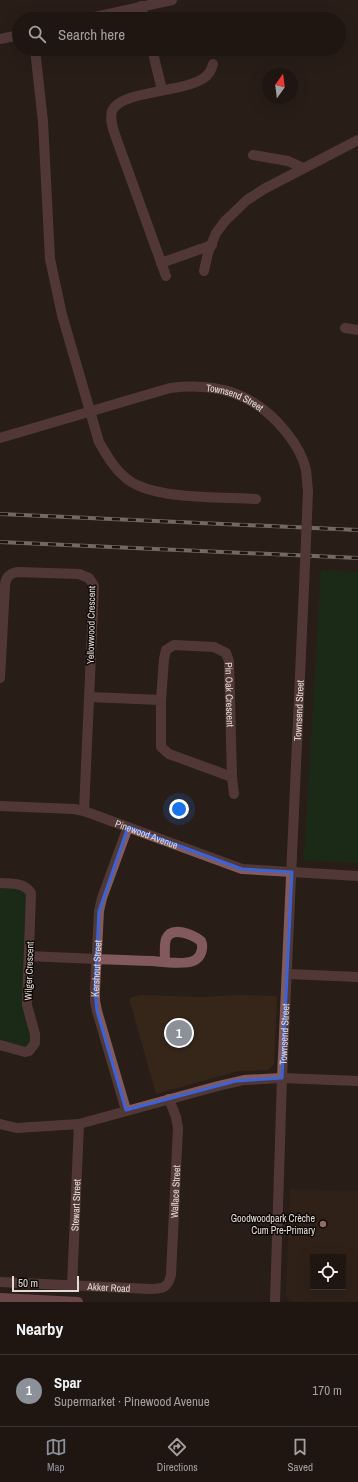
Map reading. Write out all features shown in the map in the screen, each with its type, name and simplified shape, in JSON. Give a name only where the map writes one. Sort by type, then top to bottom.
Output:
[{"type":"main road","points":[[0,1298],[78,1302]]},
{"type":"street","points":[[116,12],[172,0]]},
{"type":"street","points":[[141,6],[142,12]]},
{"type":"street","points":[[0,39],[12,36]]},
{"type":"street","points":[[36,56],[43,122],[50,258],[62,315],[99,442],[108,458],[123,475],[137,485],[156,491],[174,494],[256,499]]},
{"type":"street","points":[[154,56],[162,90]]},
{"type":"street","points":[[166,276],[114,132],[111,116],[113,109],[122,101],[162,90],[187,86],[202,80],[210,73],[213,64]]},
{"type":"street","points":[[204,272],[208,252],[216,233],[225,221],[247,200],[303,168],[358,140]]},
{"type":"street","points":[[253,155],[288,161],[303,168]]},
{"type":"street","points":[[161,264],[212,245]]},
{"type":"street","points":[[345,328],[358,330]]},
{"type":"street","name":"Townsend Street","points":[[0,438],[170,388],[202,386],[230,391],[243,396],[271,414],[289,435],[306,469],[308,491],[288,974],[282,1078],[275,1302]]},
{"type":"street","name":"Yellowwood Crescent","points":[[0,678],[5,585],[7,577],[17,572],[79,574],[89,578],[94,586],[84,811]]},
{"type":"street","name":"Pin Oak Crescent","points":[[232,777],[169,754],[162,749],[160,742],[164,659],[166,650],[174,645],[214,647],[226,653],[229,661],[232,777],[234,794]]},
{"type":"street","points":[[90,697],[161,700]]},
{"type":"street","name":"Pinewood Avenue","points":[[0,806],[74,809],[84,811],[242,869],[358,876]]},
{"type":"street","name":"Kershout Street","points":[[126,1110],[95,1001],[97,922],[102,898],[128,827]]},
{"type":"street","name":"Wilger Crescent","points":[[0,883],[20,884],[28,888],[31,893],[30,956],[27,1005],[35,1034],[35,1043],[29,1051],[25,1052],[0,1045]]},
{"type":"street","points":[[30,956],[164,962]]},
{"type":"street","points":[[288,974],[358,977]]},
{"type":"street","points":[[0,1124],[26,1128],[79,1124],[236,1081],[252,1079],[282,1078],[358,1081]]},
{"type":"street","name":"Wallace Street","points":[[168,1285],[171,1275],[178,1128],[176,1117],[169,1099]]},
{"type":"street","name":"Stewart Street","points":[[72,1286],[79,1124]]},
{"type":"street","name":"Akker Road","points":[[0,1282],[158,1289],[164,1288],[168,1285]]},
{"type":"highlighted area","points":[[128,827],[242,869],[292,872],[282,1078],[236,1081],[126,1110],[97,1011],[95,990],[99,911]]},
{"type":"shaded area","points":[[142,995],[200,997],[240,995],[277,996],[274,1065],[268,1070],[238,1071],[156,1094],[129,998]]},
{"type":"shaded area","name":"Goodwoodpark Crèche Cum Pre-Primary","points":[[290,1189],[358,1191],[358,1302],[293,1302],[286,1295]]},
{"type":"green space","points":[[321,570],[358,572],[358,863],[304,860]]},
{"type":"green space","points":[[0,887],[21,888],[26,891],[32,1040],[27,1047],[0,1041]]},
{"type":"railway","points":[[0,514],[358,530]]},
{"type":"railway","points":[[0,542],[358,558]]},
{"type":"place","name":"Spar","points":[[179,1033]]},
{"type":"place","name":"Goodwoodpark Crèche Cum Pre-Primary","points":[[323,1224]]}]
